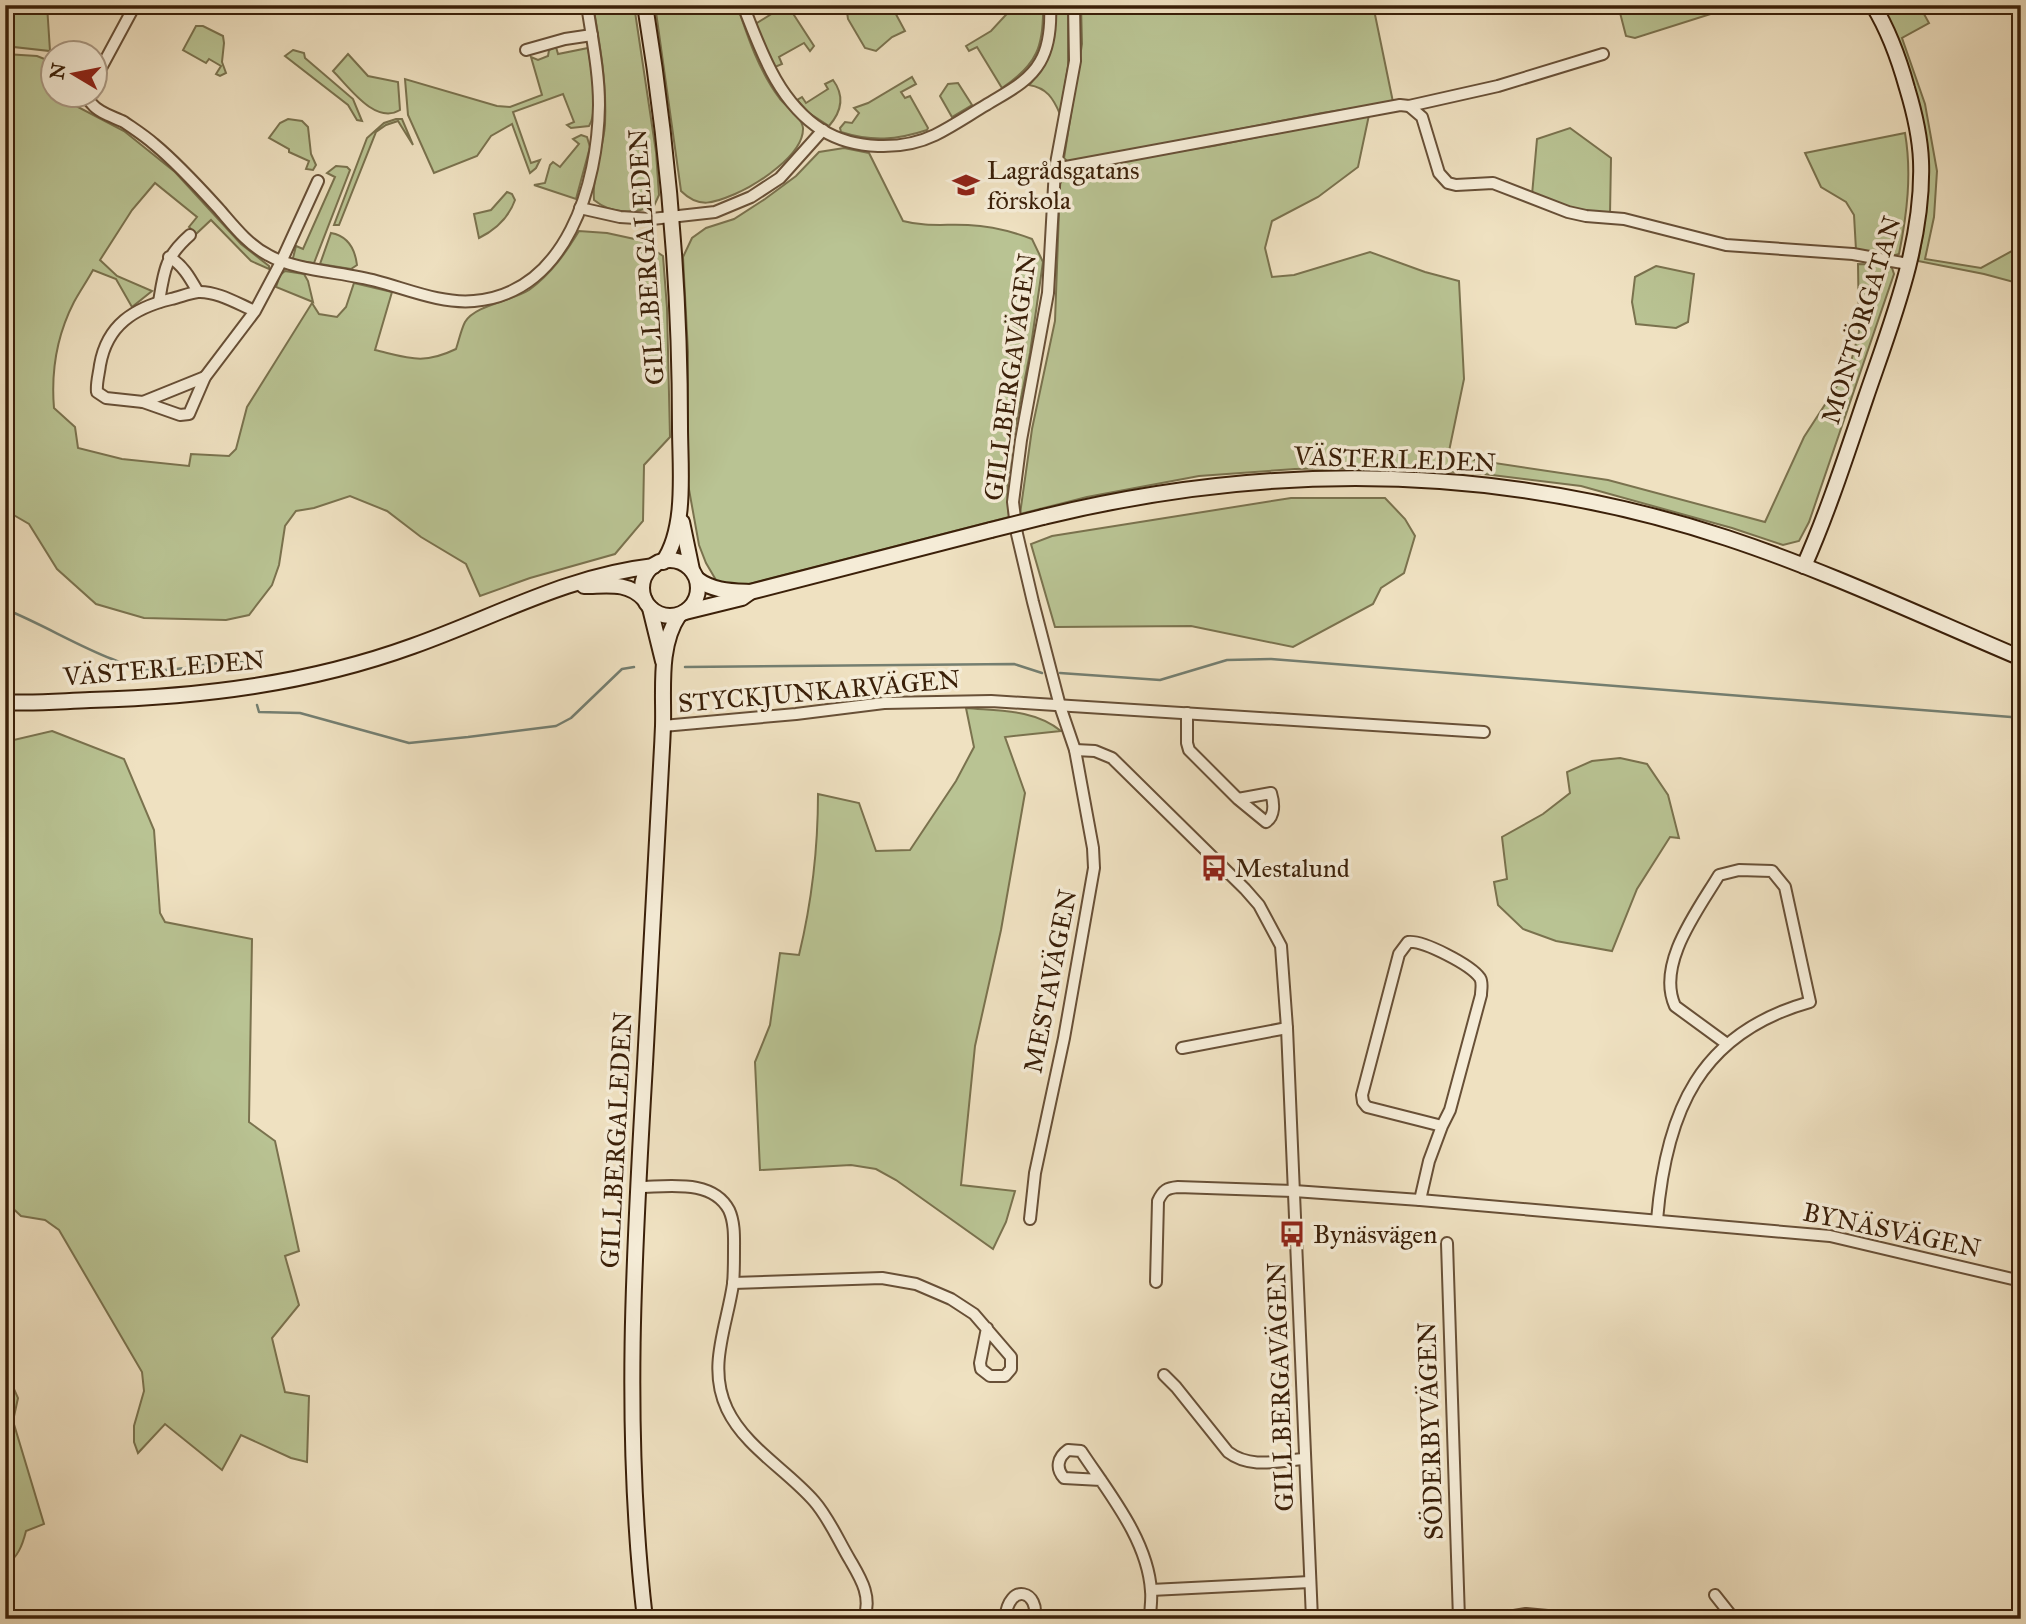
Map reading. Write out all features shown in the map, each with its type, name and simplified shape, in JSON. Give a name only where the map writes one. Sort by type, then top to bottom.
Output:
[{"type":"main road","name":"GILLBERGALEDEN","points":[[645,5],[660,103],[672,216],[680,388],[679,507],[676,536],[658,564]]},
{"type":"main road","name":"MONTÖRGATAN","points":[[1804,566],[1862,409],[1908,264],[1919,210],[1920,145],[1900,63],[1873,5]]},
{"type":"main road","name":"VÄSTERLEDEN","points":[[694,575],[707,587],[750,592],[1124,499],[1236,483],[1345,477],[1426,480],[1524,490],[1630,510],[1726,537],[1804,566],[2021,658]]},
{"type":"main road","name":"GILLBERGALEDEN","points":[[679,507],[694,575]]},
{"type":"main road","points":[[679,562],[694,575],[698,589],[695,601],[682,614],[664,615],[647,603],[643,583],[647,574],[658,564],[679,562]]},
{"type":"main road","name":"VÄSTERLEDEN","points":[[5,702],[161,698],[217,693],[282,682],[395,653],[561,587],[625,569],[658,564]]},
{"type":"main road","name":"VÄSTERLEDEN","points":[[561,587],[619,585],[636,590],[647,603]]},
{"type":"main road","name":"VÄSTERLEDEN","points":[[682,614],[742,598],[750,592]]},
{"type":"main road","name":"GILLBERGALEDEN","points":[[647,603],[664,663]]},
{"type":"main road","name":"GILLBERGALEDEN","points":[[645,1619],[636,1521],[631,1407],[633,1267],[663,726],[664,663],[673,625],[682,614]]},
{"type":"street","points":[[108,55],[135,5]]},
{"type":"street","points":[[95,108],[124,122],[153,143],[176,163],[245,238],[268,256],[281,262],[359,276],[439,298],[474,301],[512,291],[543,270],[568,234],[580,208],[592,171],[597,137],[597,63],[587,5]]},
{"type":"street","points":[[743,5],[775,78],[790,101],[823,130],[848,140],[875,145],[903,145],[934,135],[1012,89],[1033,72],[1046,50],[1050,5]]},
{"type":"street","name":"GILLBERGAVÄGEN","points":[[1074,5],[1074,70],[1055,169],[1048,293],[1021,440],[1013,502],[1017,534],[1060,706],[1075,750],[1095,751],[1112,758],[1245,889],[1259,905],[1281,946],[1301,1320],[1304,1460],[1312,1619]]},
{"type":"street","points":[[526,50],[592,35]]},
{"type":"street","points":[[1055,169],[1409,106],[1498,86],[1603,54]]},
{"type":"street","points":[[1409,106],[1422,117],[1439,173],[1448,183],[1493,183],[1568,212],[1624,219],[1726,245],[1853,254],[1908,264]]},
{"type":"street","points":[[580,208],[638,219],[715,212],[751,197],[780,178],[823,130]]},
{"type":"street","points":[[255,311],[223,298],[198,292],[143,309],[113,331],[102,351],[97,392],[101,396],[143,402],[185,416],[189,414],[205,377],[255,311],[318,181]]},
{"type":"street","points":[[159,302],[169,257],[173,249],[190,235]]},
{"type":"street","points":[[169,257],[178,262],[198,292]]},
{"type":"street","points":[[143,402],[205,377]]},
{"type":"street","name":"STYCKJUNKARVÄGEN","points":[[663,726],[884,703],[991,701],[1484,732]]},
{"type":"street","points":[[1187,713],[1189,750],[1238,799]]},
{"type":"street","name":"MESTAVÄGEN","points":[[1030,1219],[1035,1173],[1064,1038],[1094,868],[1093,848],[1075,750]]},
{"type":"street","points":[[1657,1220],[1667,1149],[1680,1111],[1697,1078],[1735,1036],[1766,1017],[1810,1002],[1785,887],[1772,871],[1739,870],[1719,875],[1691,921],[1670,966],[1675,1006],[1727,1044]]},
{"type":"street","points":[[1420,1200],[1429,1161],[1450,1110],[1481,995],[1482,982],[1472,971],[1437,950],[1422,943],[1408,942],[1399,954],[1364,1089],[1363,1102],[1367,1107],[1442,1126]]},
{"type":"street","points":[[1182,1048],[1287,1028]]},
{"type":"street","points":[[637,1187],[696,1187],[719,1198],[728,1210],[733,1223],[733,1283],[719,1366],[719,1380],[727,1409],[741,1430],[815,1502],[828,1521],[867,1594],[864,1619]]},
{"type":"street","name":"BYNÄSVÄGEN","points":[[1156,1282],[1158,1201],[1168,1188],[1294,1191],[1420,1200],[1830,1236],[2021,1281]]},
{"type":"street","name":"SÖDERBYVÄGEN","points":[[1447,1243],[1459,1619]]},
{"type":"street","points":[[733,1283],[882,1278],[899,1280],[951,1299],[974,1314],[987,1328]]},
{"type":"street","points":[[1164,1375],[1227,1452],[1236,1458],[1254,1463],[1304,1460]]},
{"type":"street","points":[[1101,1480],[1129,1525],[1146,1569],[1151,1590],[1150,1619]]},
{"type":"street","points":[[1151,1590],[1310,1582]]},
{"type":"street","points":[[1005,1619],[1009,1600],[1014,1595],[1021,1594],[1034,1602],[1034,1619]]},
{"type":"street","points":[[1714,1595],[1734,1619]]},
{"type":"street","points":[[1496,1619],[1526,1614],[1580,1619]]},
{"type":"green space","points":[[5,5],[47,5],[49,38],[38,38],[38,50],[5,46]]},
{"type":"green space","points":[[593,5],[634,5],[656,152],[659,195],[654,206],[646,209],[615,210],[594,200],[605,125],[605,95]]},
{"type":"green space","points":[[655,5],[737,5],[766,77],[780,99],[802,124],[801,138],[796,148],[777,168],[755,184],[720,200],[700,202],[681,191]]},
{"type":"green space","points":[[854,5],[891,5],[905,31],[892,37],[876,51],[865,48],[848,19],[847,12]]},
{"type":"green space","points":[[1015,5],[1043,5],[1042,32],[1031,62],[1002,88],[977,47],[969,51],[966,46],[991,31]]},
{"type":"green space","points":[[1056,5],[1068,5],[1068,67],[1060,114],[1049,95],[1029,85],[1048,58],[1055,28]]},
{"type":"green space","points":[[1081,5],[1373,5],[1393,102],[1068,162],[1064,158],[1082,44]]},
{"type":"green space","points":[[1618,5],[1739,5],[1635,38],[1626,36]]},
{"type":"green space","points":[[1882,5],[1919,5],[1929,23],[1902,38],[1925,104],[1937,171],[1934,217],[1925,259],[1981,268],[2021,246],[2021,284],[1918,261],[1927,193],[1924,130],[1909,68]]},
{"type":"green space","points":[[786,9],[792,12],[814,46],[810,51],[804,43],[779,57],[782,64],[775,67],[756,26],[778,10]]},
{"type":"green space","points":[[196,26],[203,26],[223,36],[222,62],[226,73],[220,76],[216,74],[221,66],[209,59],[206,63],[183,50]]},
{"type":"green space","points":[[556,47],[558,54],[588,48],[594,100],[589,126],[571,128],[567,125],[574,122],[563,94],[513,112],[531,163],[540,160],[530,173],[512,124],[491,136],[477,156],[434,173],[408,115],[405,79],[497,106],[510,107],[542,95],[531,57],[538,60],[548,56],[549,50]]},
{"type":"green space","points":[[293,50],[304,53],[305,58],[353,99],[362,121],[357,120],[348,105],[285,56]]},
{"type":"green space","points":[[5,54],[38,56],[38,108],[80,108],[124,131],[175,172],[241,244],[269,266],[269,269],[251,261],[211,220],[196,234],[189,227],[197,217],[155,183],[132,210],[100,260],[117,276],[152,291],[132,307],[116,279],[93,270],[74,302],[59,341],[53,381],[54,408],[75,427],[78,448],[122,459],[189,466],[191,454],[229,456],[236,449],[247,407],[312,303],[319,314],[337,317],[346,307],[354,283],[392,292],[375,350],[425,358],[456,349],[465,322],[477,311],[522,294],[537,284],[557,263],[579,231],[607,233],[639,240],[663,256],[670,437],[644,465],[643,521],[615,554],[530,578],[480,596],[466,564],[421,537],[387,511],[350,496],[296,511],[285,526],[279,565],[272,585],[249,615],[226,620],[144,618],[96,604],[57,569],[29,524],[5,510]]},
{"type":"green space","points":[[348,54],[368,76],[398,82],[400,110],[391,113],[372,108],[333,71]]},
{"type":"green space","points":[[912,77],[916,84],[901,92],[905,98],[910,96],[927,130],[884,138],[841,132],[840,128],[845,122],[852,123],[859,113],[854,108],[868,103]]},
{"type":"green space","points":[[833,80],[839,92],[840,103],[837,115],[829,126],[809,113],[797,100],[802,97],[806,103],[828,89],[825,84]]},
{"type":"green space","points":[[958,83],[972,105],[952,117],[940,96],[948,84]]},
{"type":"green space","points":[[1369,115],[1358,167],[1318,197],[1272,221],[1265,248],[1272,277],[1294,275],[1370,252],[1459,281],[1464,379],[1448,456],[1608,480],[1765,522],[1804,437],[1852,358],[1859,332],[1858,264],[1891,265],[1894,274],[1809,522],[1799,541],[1783,545],[1581,486],[1484,474],[1383,467],[1295,469],[1199,476],[1087,497],[1020,514],[1032,429],[1055,321],[1060,184],[1066,171],[1213,146]]},
{"type":"green space","points":[[288,119],[302,121],[308,127],[311,154],[316,165],[313,170],[306,169],[309,161],[289,152],[289,149],[269,138],[280,123]]},
{"type":"green space","points":[[402,119],[413,145],[398,121],[376,132],[339,225],[334,225],[367,138],[384,123]]},
{"type":"green space","points":[[1570,128],[1611,158],[1610,214],[1586,212],[1532,195],[1537,139]]},
{"type":"green space","points":[[1905,133],[1908,194],[1899,254],[1892,256],[1856,250],[1854,215],[1846,202],[1821,187],[1805,153]]},
{"type":"green space","points":[[581,135],[587,137],[590,147],[576,199],[534,185],[545,183],[550,165],[553,162],[560,167],[579,144],[573,139]]},
{"type":"green space","points":[[844,148],[869,153],[903,221],[927,225],[976,226],[1016,234],[1032,239],[1043,262],[1030,353],[1012,444],[1007,490],[1009,517],[750,584],[717,586],[699,545],[688,484],[688,352],[683,257],[692,238],[706,228],[734,219],[765,199],[796,176],[819,152]]},
{"type":"green space","points":[[336,166],[350,170],[314,263],[297,261],[293,258],[296,246],[303,249],[335,177],[327,173]]},
{"type":"green space","points":[[507,192],[512,194],[515,200],[509,212],[496,227],[479,238],[474,214],[491,210]]},
{"type":"green space","points":[[331,233],[350,244],[357,265],[351,269],[320,264]]},
{"type":"green space","points":[[1656,266],[1694,274],[1688,322],[1676,328],[1636,324],[1632,302],[1635,277]]},
{"type":"green space","points":[[285,271],[304,274],[313,302],[276,287],[280,275]]},
{"type":"green space","points":[[1291,498],[1385,498],[1405,519],[1415,536],[1404,573],[1381,588],[1373,604],[1293,647],[1191,626],[1055,627],[1031,544],[1052,536]]},
{"type":"green space","points":[[966,708],[1028,715],[1061,731],[1005,737],[1025,793],[1001,930],[975,1046],[961,1185],[1015,1191],[1006,1222],[993,1249],[896,1180],[876,1169],[851,1165],[760,1170],[755,1062],[770,1025],[780,953],[799,955],[813,875],[818,794],[859,803],[876,851],[910,850],[956,781],[974,747]]},
{"type":"green space","points":[[52,731],[124,759],[154,830],[160,913],[165,922],[252,939],[249,1122],[275,1141],[299,1251],[285,1256],[299,1305],[272,1338],[285,1392],[309,1396],[307,1462],[291,1458],[241,1435],[222,1470],[165,1424],[138,1453],[134,1442],[134,1426],[144,1391],[142,1372],[59,1230],[45,1220],[21,1216],[5,1201],[5,742]]},
{"type":"green space","points":[[1620,758],[1647,764],[1668,795],[1679,838],[1670,837],[1637,889],[1612,951],[1556,941],[1523,929],[1498,905],[1494,882],[1507,879],[1502,837],[1543,814],[1570,793],[1567,772],[1592,761]]},
{"type":"green space","points":[[5,1385],[14,1389],[18,1398],[13,1421],[44,1524],[26,1531],[19,1551],[5,1567]]},
{"type":"waterway","points":[[5,609],[139,669],[174,669],[225,662],[250,663],[252,669]]},
{"type":"waterway","points":[[1060,673],[1160,680],[1227,660],[1271,659],[2011,717],[2021,724]]},
{"type":"waterway","points":[[685,667],[1014,664],[1042,673]]},
{"type":"waterway","points":[[257,705],[259,712],[300,713],[409,743],[556,726],[571,718],[622,669],[634,667]]},
{"type":"place","name":"Lagrådsgatans förskola","points":[[966,185]]},
{"type":"place","name":"Mestalund","points":[[1214,868]]},
{"type":"place","name":"Bynäsvägen","points":[[1292,1234]]}]
